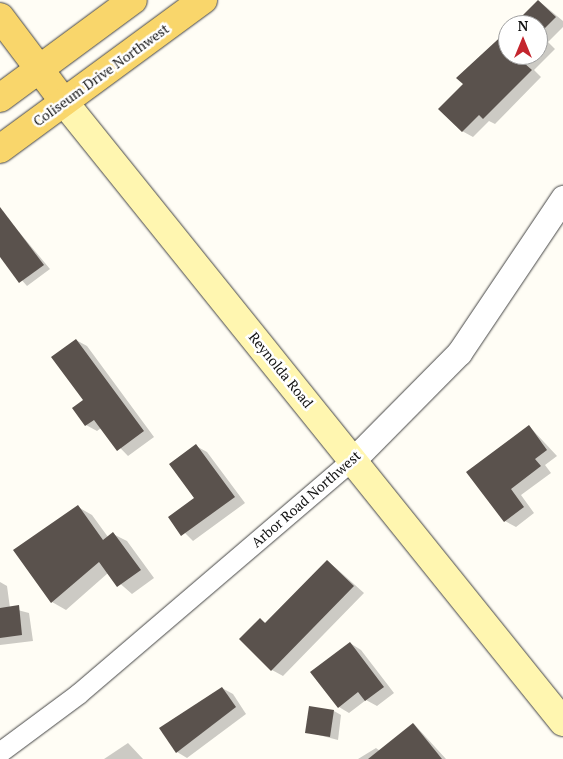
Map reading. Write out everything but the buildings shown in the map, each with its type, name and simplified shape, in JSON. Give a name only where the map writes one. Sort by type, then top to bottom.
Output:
[{"type":"main road","points":[[0,98],[133,0]]},
{"type":"main road","name":"Coliseum Drive Northwest","points":[[0,149],[203,0]]},
{"type":"main road","name":"Reynolda Road","points":[[0,17],[64,102],[563,722]]},
{"type":"street","name":"Arbor Road Northwest","points":[[0,752],[79,694],[353,460],[459,353],[563,198]]},
{"type":"street","points":[[0,752],[12,759]]}]
